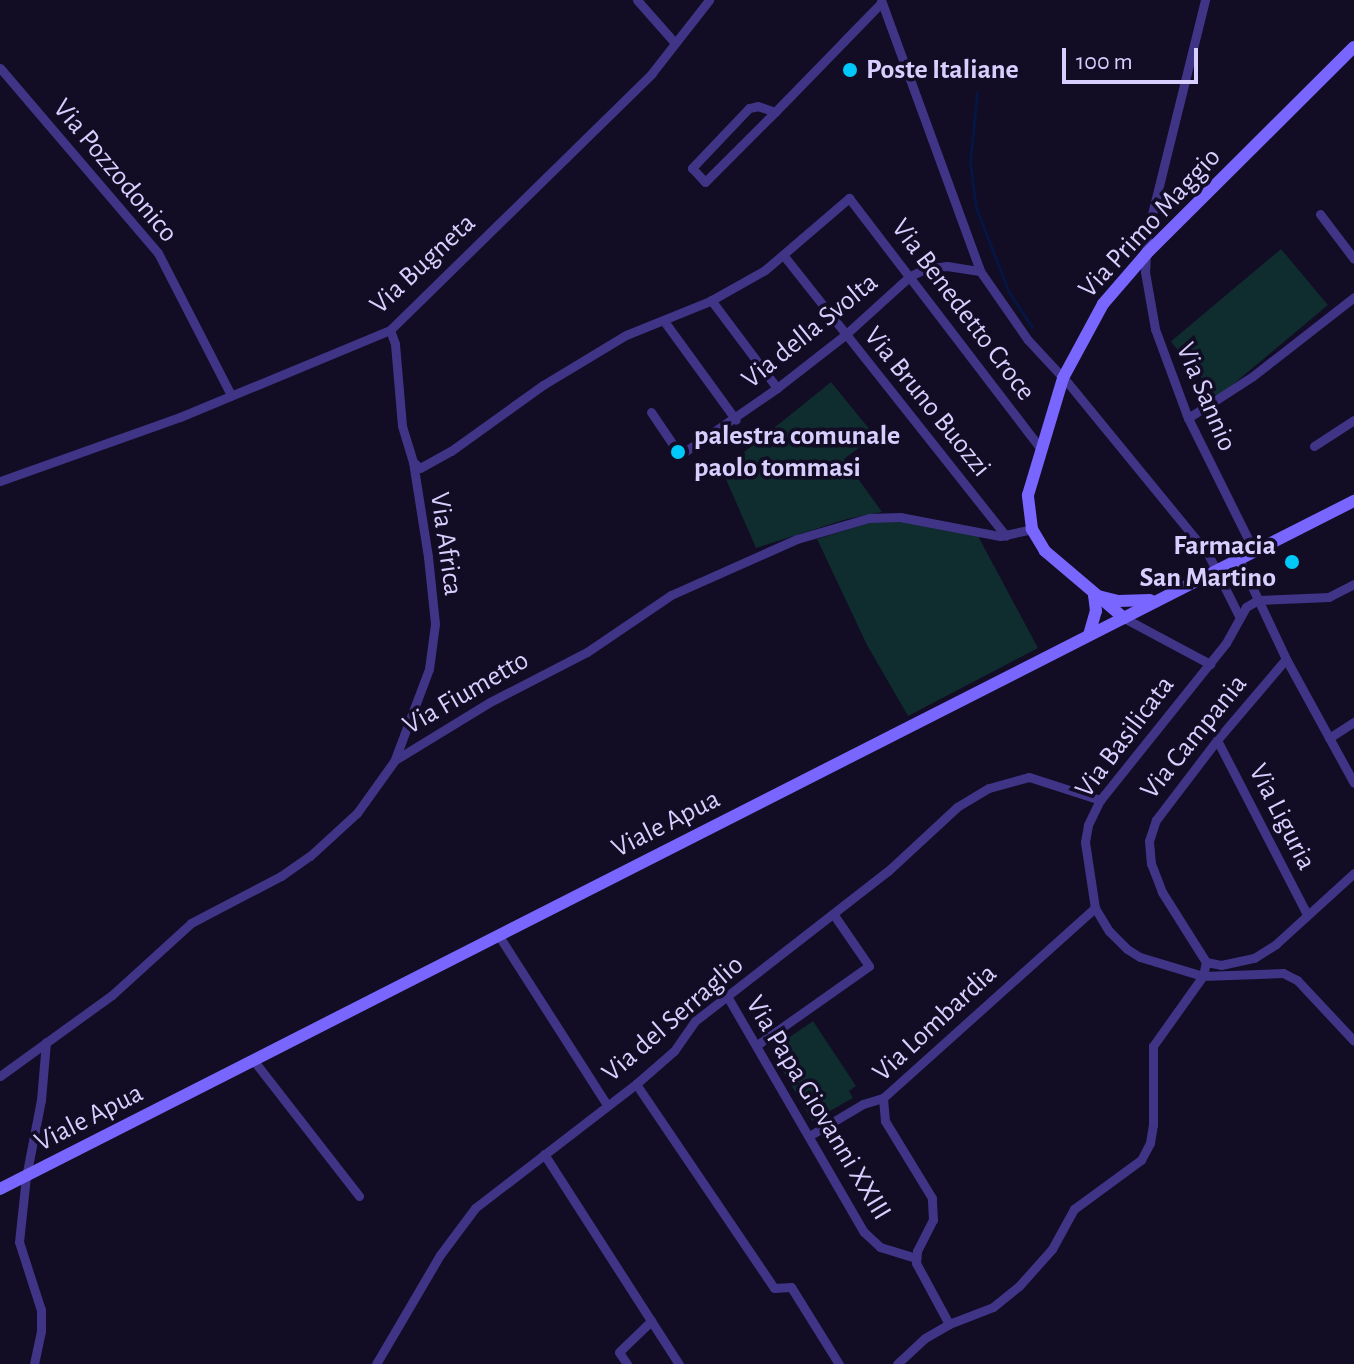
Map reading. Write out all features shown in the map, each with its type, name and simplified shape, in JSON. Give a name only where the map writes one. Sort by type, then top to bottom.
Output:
[{"type":"street","points":[[637,0],[675,43]]},
{"type":"street","name":"Via Bugneta","points":[[0,481],[231,395],[390,330],[652,73],[709,0]]},
{"type":"street","name":"Via Sannio","points":[[1205,0],[1147,235],[1145,267],[1152,318],[1188,418],[1254,551]]},
{"type":"street","points":[[775,112],[758,106],[749,108],[692,168],[705,182],[775,112],[881,1],[980,271],[991,282],[1028,340],[1063,378],[1218,570],[1239,616]]},
{"type":"street","name":"Via Primo Maggio","points":[[1032,529],[1028,495],[1063,378],[1103,304],[1147,253],[1354,47]]},
{"type":"street","name":"Via Pozzodonico","points":[[0,68],[153,246],[231,395]]},
{"type":"street","name":"Via Benedetto Croce","points":[[784,256],[849,198],[1041,449]]},
{"type":"street","points":[[1320,214],[1354,259]]},
{"type":"street","points":[[413,462],[416,468],[425,466],[587,357],[626,335],[711,300],[784,256]]},
{"type":"street","name":"Via Bruno Buozzi","points":[[784,256],[1006,536]]},
{"type":"street","name":"Via della Svolta","points":[[651,412],[680,455],[736,420],[845,335],[910,276],[925,269],[947,266],[980,271]]},
{"type":"street","points":[[1188,418],[1253,376],[1354,297]]},
{"type":"street","points":[[711,300],[777,388]]},
{"type":"street","points":[[664,321],[736,420]]},
{"type":"street","name":"Via Africa","points":[[390,330],[395,344],[402,426],[413,462],[428,557],[434,639],[429,669],[395,760]]},
{"type":"street","points":[[1314,446],[1354,420]]},
{"type":"street","name":"Viale Apua","points":[[0,1189],[1354,501]]},
{"type":"street","name":"Via Fiumetto","points":[[0,1076],[112,995],[191,923],[281,876],[310,856],[357,813],[395,760],[490,702],[587,652],[671,595],[797,539],[888,516],[1006,536],[1032,529]]},
{"type":"street","points":[[1032,529],[1045,551],[1124,618],[1210,664]]},
{"type":"street","points":[[1239,559],[1286,659],[1354,783]]},
{"type":"street","points":[[1258,600],[1329,597],[1354,584]]},
{"type":"street","points":[[1094,595],[1118,601],[1161,599]]},
{"type":"street","points":[[1089,635],[1096,611],[1094,595]]},
{"type":"street","name":"Via Basilicata","points":[[1203,976],[1140,957],[1109,931],[1095,908],[1086,837],[1100,800],[1226,643],[1239,616],[1258,600]]},
{"type":"street","name":"Via Campania","points":[[1206,962],[1162,892],[1151,864],[1149,841],[1156,820],[1217,740],[1286,659]]},
{"type":"street","points":[[1329,738],[1354,722]]},
{"type":"street","name":"Via Liguria","points":[[1217,740],[1307,914]]},
{"type":"street","name":"Via del Serraglio","points":[[376,1364],[462,1222],[636,1084],[674,1051],[695,1021],[888,871],[946,815],[989,788],[1018,779],[1036,778],[1100,800]]},
{"type":"street","points":[[897,1364],[949,1324],[993,1307],[1019,1286],[1052,1249],[1074,1209],[1141,1160],[1150,1143],[1153,1125],[1153,1046],[1203,976],[1206,962],[1221,965],[1254,958],[1276,944],[1354,873]]},
{"type":"street","name":"Via Lombardia","points":[[916,1258],[933,1220],[934,1206],[885,1121],[883,1098],[1095,908]]},
{"type":"street","points":[[757,1045],[869,966],[834,915]]},
{"type":"street","points":[[499,936],[607,1105]]},
{"type":"street","points":[[1254,958],[1258,972]]},
{"type":"street","points":[[1203,976],[1283,973],[1297,980],[1354,1041]]},
{"type":"street","name":"Via Papa Giovanni XXIII","points":[[727,996],[872,1242],[916,1258]]},
{"type":"street","points":[[34,1364],[41,1331],[41,1310],[19,1242],[26,1177],[41,1100],[46,1042]]},
{"type":"street","points":[[254,1061],[359,1196]]},
{"type":"street","points":[[636,1084],[774,1288],[791,1287],[839,1364]]},
{"type":"street","points":[[809,1136],[863,1104],[883,1098]]},
{"type":"street","points":[[544,1154],[679,1364]]},
{"type":"street","points":[[916,1258],[918,1271],[949,1324]]},
{"type":"street","points":[[627,1364],[619,1352],[651,1321]]},
{"type":"green space","points":[[1281,249],[1328,305],[1218,397],[1171,342]]},
{"type":"green space","points":[[831,382],[875,436],[844,459],[882,512],[847,519],[756,548],[722,470]]},
{"type":"green space","points":[[876,521],[909,522],[978,536],[1038,648],[908,716],[867,645],[817,539]]},
{"type":"green space","points":[[813,1021],[856,1086],[849,1091],[853,1098],[812,1121],[771,1050]]},
{"type":"waterway","points":[[977,93],[970,162],[976,208],[1009,292],[1032,327]]},
{"type":"place","name":"Poste Italiane","points":[[850,70]]},
{"type":"place","name":"palestra comunale paolo tommasi","points":[[678,452]]},
{"type":"place","name":"Farmacia San Martino","points":[[1292,562]]}]
